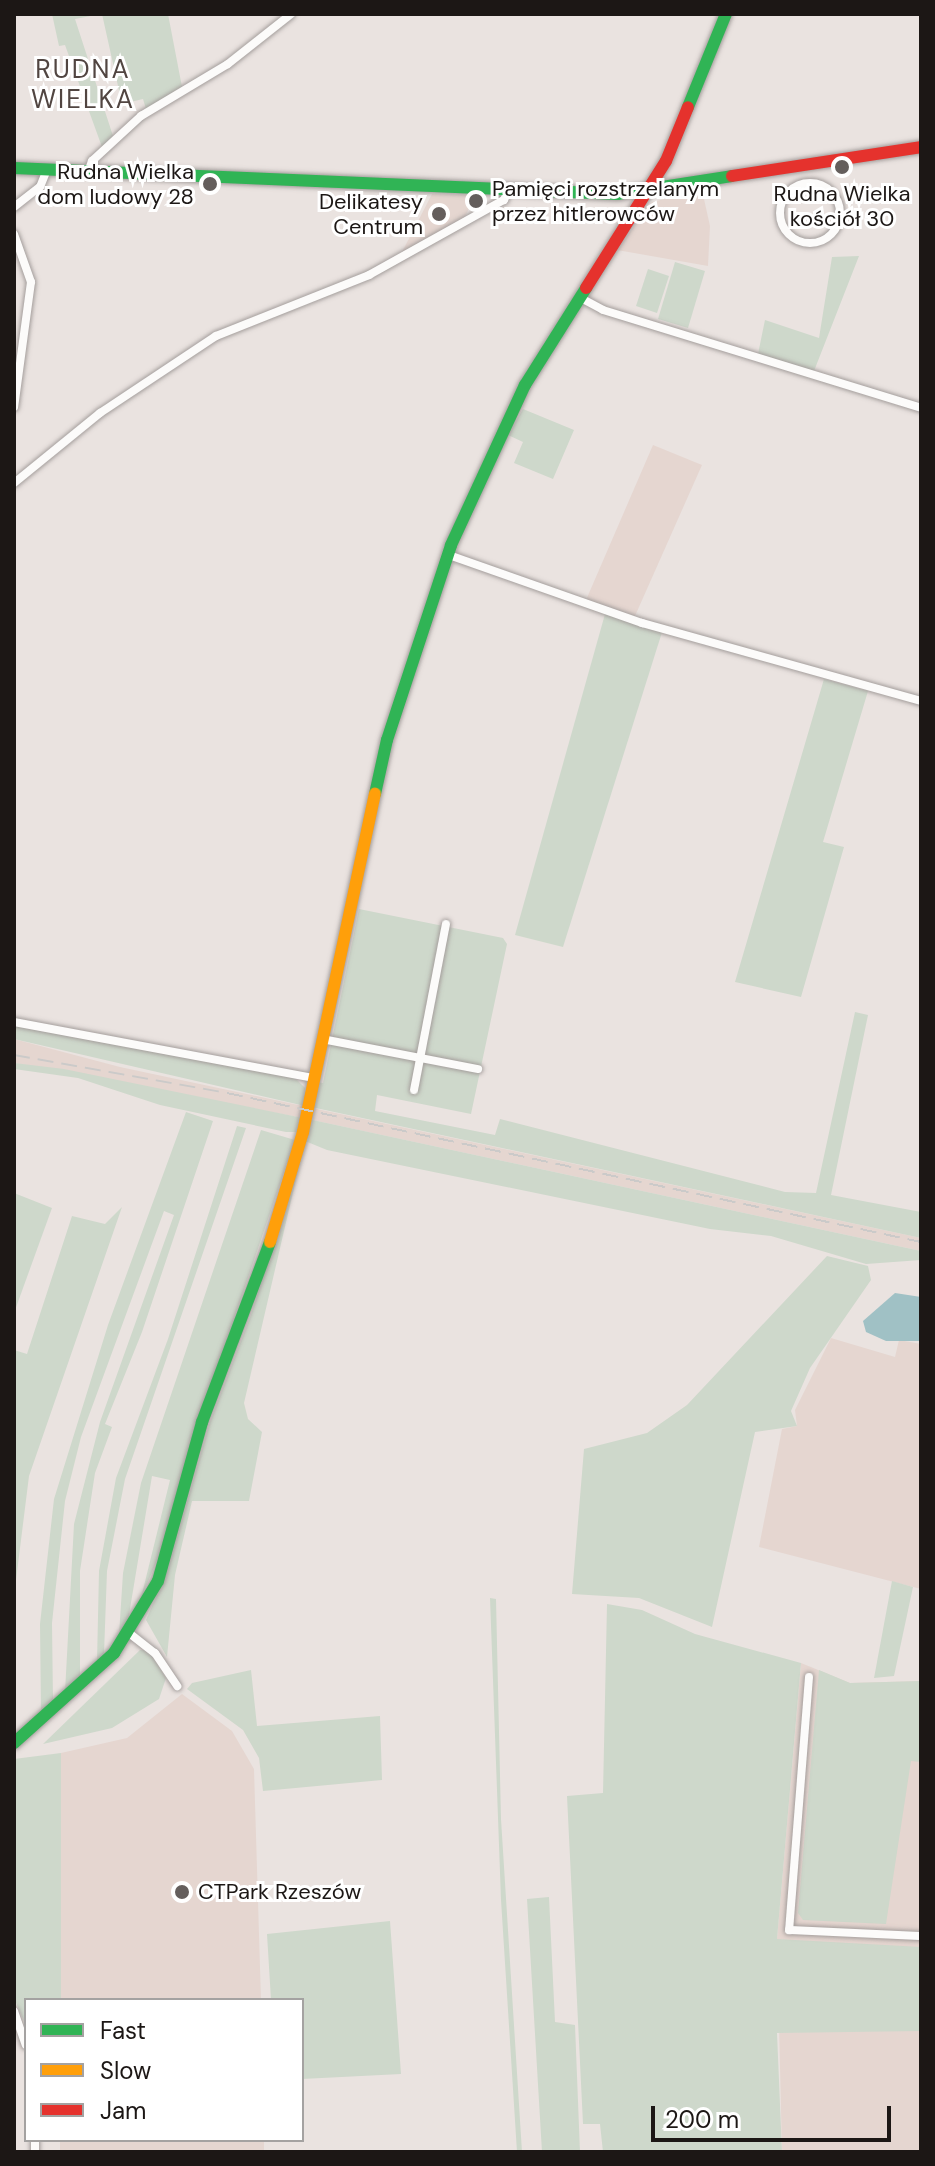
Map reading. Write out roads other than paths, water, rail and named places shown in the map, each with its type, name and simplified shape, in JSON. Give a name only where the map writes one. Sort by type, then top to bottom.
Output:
[{"type":"street","points":[[88,172],[92,161],[141,116],[228,64],[291,14]]},
{"type":"street","points":[[14,1743],[89,1678],[129,1633],[158,1581],[202,1422],[273,1235],[322,1039],[387,740],[449,555],[493,446],[578,296],[647,192],[679,133],[726,14]]},
{"type":"street","points":[[14,168],[647,192],[921,147]]},
{"type":"street","points":[[807,166],[808,182]]},
{"type":"street","points":[[14,207],[40,187],[47,170]]},
{"type":"street","points":[[820,181],[834,195],[836,230],[824,244],[799,245],[786,233],[784,197],[797,183],[808,182],[820,181]]},
{"type":"street","points":[[14,483],[100,413],[216,336],[369,275],[504,200],[509,189]]},
{"type":"street","points":[[14,234],[31,282],[14,407]]},
{"type":"street","points":[[578,296],[603,310],[921,408]]},
{"type":"street","points":[[449,555],[642,623],[921,700]]},
{"type":"street","points":[[414,1090],[446,924]]},
{"type":"street","points":[[14,1022],[313,1078]]},
{"type":"street","points":[[322,1039],[478,1069]]},
{"type":"street","points":[[129,1633],[150,1647],[177,1686]]},
{"type":"street","points":[[809,1677],[789,1930],[921,1936]]},
{"type":"street","points":[[14,2011],[24,2039]]},
{"type":"water","points":[[895,1293],[921,1297],[921,1341],[886,1341],[866,1332],[863,1321]]},
{"type":"railway","points":[[14,1055],[227,1093],[921,1242]]},
{"type":"place","name":"Rudna Wielka kościół 30","points":[[842,167]]},
{"type":"place","name":"Rudna Wielka dom ludowy 28","points":[[210,184]]},
{"type":"place","name":"Pamięci rozstrzelanym przez hitlerowców","points":[[476,201]]},
{"type":"place","name":"Delikatesy Centrum","points":[[439,214]]},
{"type":"place","name":"CTPark Rzeszów","points":[[182,1892]]},
{"type":"district","name":"RUDNA WIELKA","points":[[83,85]]}]
